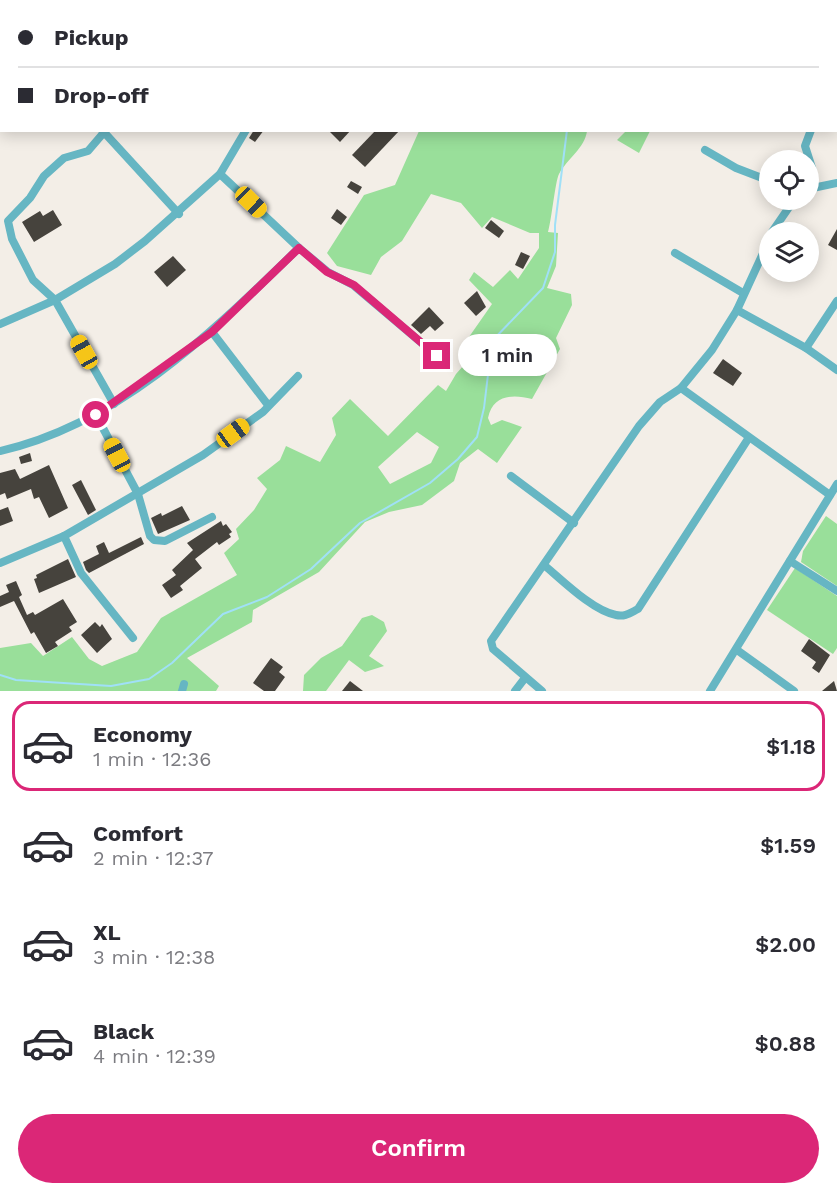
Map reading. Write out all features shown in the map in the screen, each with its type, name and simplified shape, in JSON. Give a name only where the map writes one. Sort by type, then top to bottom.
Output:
[{"type":"street","points":[[103,132],[93,148],[64,158],[44,176],[30,198],[9,221],[12,239],[33,280],[55,300],[114,404]]},
{"type":"street","points":[[105,132],[179,214]]},
{"type":"street","points":[[0,324],[55,300],[115,264],[179,214],[220,174],[245,132]]},
{"type":"street","points":[[806,150],[805,146],[810,132]]},
{"type":"street","points":[[705,150],[736,168],[759,177]]},
{"type":"street","points":[[220,174],[327,272],[354,285],[437,356]]},
{"type":"street","points":[[819,187],[837,183]]},
{"type":"street","points":[[0,451],[22,446],[96,415],[114,404],[212,332],[299,248]]},
{"type":"street","points":[[675,253],[743,293]]},
{"type":"street","points":[[542,691],[493,649],[491,641],[639,426],[660,402],[681,388],[712,350],[737,310],[759,260]]},
{"type":"street","points":[[806,348],[837,301]]},
{"type":"street","points":[[737,310],[806,348],[837,370]]},
{"type":"street","points":[[212,332],[268,405]]},
{"type":"street","points":[[0,563],[64,536],[203,455],[263,412],[298,376]]},
{"type":"street","points":[[681,388],[748,439],[830,495]]},
{"type":"street","points":[[96,415],[138,494],[150,536],[159,542],[172,538],[212,517]]},
{"type":"street","points":[[544,565],[584,597],[614,615],[627,615],[638,609],[748,439]]},
{"type":"street","points":[[511,476],[574,523]]},
{"type":"street","points":[[710,691],[837,484]]},
{"type":"street","points":[[64,536],[81,573],[133,638]]},
{"type":"street","points":[[790,561],[837,591]]},
{"type":"street","points":[[737,650],[794,691]]},
{"type":"street","points":[[515,691],[525,678]]},
{"type":"green space","points":[[419,132],[587,132],[583,143],[559,174],[548,232],[558,233],[556,266],[547,288],[571,294],[572,305],[556,338],[560,349],[532,399],[504,398],[491,410],[488,418],[491,425],[502,420],[522,427],[497,463],[478,449],[460,463],[454,481],[422,505],[389,512],[365,522],[319,572],[253,610],[252,622],[187,658],[219,686],[216,691],[0,691],[0,648],[31,643],[43,656],[72,637],[89,659],[102,666],[137,652],[161,618],[237,575],[224,553],[239,539],[236,529],[254,510],[267,489],[257,478],[280,460],[286,446],[320,462],[336,435],[332,418],[350,399],[388,436],[438,385],[446,391],[456,374],[472,356],[462,347],[492,304],[469,280],[474,272],[493,287],[510,270],[518,279],[539,248],[539,233],[530,233],[492,217],[482,228],[461,203],[431,194],[402,241],[381,257],[371,275],[337,266],[327,253],[364,195],[395,185]],"holes":[[[417,432],[439,447],[431,463],[390,484],[378,467]]]},
{"type":"green space","points":[[625,132],[650,132],[639,153],[617,140]]},
{"type":"green space","points":[[826,516],[837,524],[837,586],[801,562],[803,551]]},
{"type":"green space","points":[[795,568],[837,596],[837,648],[833,654],[767,610]]},
{"type":"green space","points":[[372,615],[384,622],[387,631],[369,656],[384,666],[365,672],[349,660],[326,691],[303,691],[304,675],[321,658],[342,646],[362,618]]},
{"type":"building","points":[[253,132],[262,132],[255,142],[249,138]]},
{"type":"building","points":[[330,132],[349,132],[340,142]]},
{"type":"building","points":[[374,132],[398,132],[365,167],[352,155]]},
{"type":"building","points":[[351,181],[362,187],[358,194],[347,187]]},
{"type":"building","points":[[337,209],[347,217],[341,225],[331,218]]},
{"type":"building","points":[[53,210],[62,225],[34,242],[22,222],[40,211],[43,216]]},
{"type":"building","points":[[491,220],[504,231],[499,238],[485,228]]},
{"type":"building","points":[[837,229],[837,250],[828,245]]},
{"type":"building","points":[[521,252],[530,256],[523,269],[515,265]]},
{"type":"building","points":[[173,256],[186,270],[167,287],[154,272]]},
{"type":"building","points":[[477,291],[486,307],[476,316],[464,303]]},
{"type":"building","points":[[429,307],[444,323],[435,331],[430,326],[421,334],[411,325]]},
{"type":"building","points":[[723,359],[742,373],[733,386],[713,373]]},
{"type":"building","points":[[30,453],[32,461],[21,464],[19,457]]},
{"type":"building","points":[[49,465],[68,508],[49,518],[39,497],[34,499],[31,489],[7,499],[5,493],[0,495],[0,473],[15,469],[20,479]]},
{"type":"building","points":[[81,480],[96,510],[88,515],[72,485]]},
{"type":"building","points":[[182,506],[190,520],[158,534],[151,518],[161,513],[162,516]]},
{"type":"building","points":[[8,507],[13,521],[0,526],[0,510]]},
{"type":"building","points":[[221,521],[223,526],[226,524],[232,532],[229,534],[231,537],[219,545],[217,542],[195,559],[202,568],[180,586],[183,590],[171,598],[162,585],[176,575],[172,570],[193,550],[187,543]]},
{"type":"building","points":[[141,537],[144,544],[89,573],[86,570],[83,562],[99,554],[96,546],[104,542],[109,553]]},
{"type":"building","points":[[68,559],[76,577],[39,593],[34,579],[37,578],[36,575]]},
{"type":"building","points":[[16,581],[22,595],[19,597],[27,615],[33,612],[35,615],[63,599],[77,622],[69,627],[72,631],[55,642],[58,646],[46,653],[34,632],[31,634],[14,601],[0,607],[0,596],[9,592],[6,585]]},
{"type":"building","points":[[95,622],[100,627],[102,624],[112,639],[97,653],[81,635]]},
{"type":"building","points":[[809,639],[830,655],[819,673],[812,668],[816,662],[801,651]]},
{"type":"building","points":[[271,658],[283,667],[279,672],[285,677],[275,691],[264,691],[253,683]]},
{"type":"building","points":[[350,681],[363,691],[342,691]]},
{"type":"building","points":[[834,681],[837,691],[822,691]]},
{"type":"waterway","points":[[0,675],[16,680],[111,686],[149,679],[172,663],[223,614],[267,597],[311,569],[360,523],[430,483],[458,459],[477,437],[484,408],[492,341],[543,288],[555,252],[555,225],[567,132]]},
{"type":"route","points":[[96,415],[212,332],[299,248],[327,272],[354,285],[437,356]]}]
